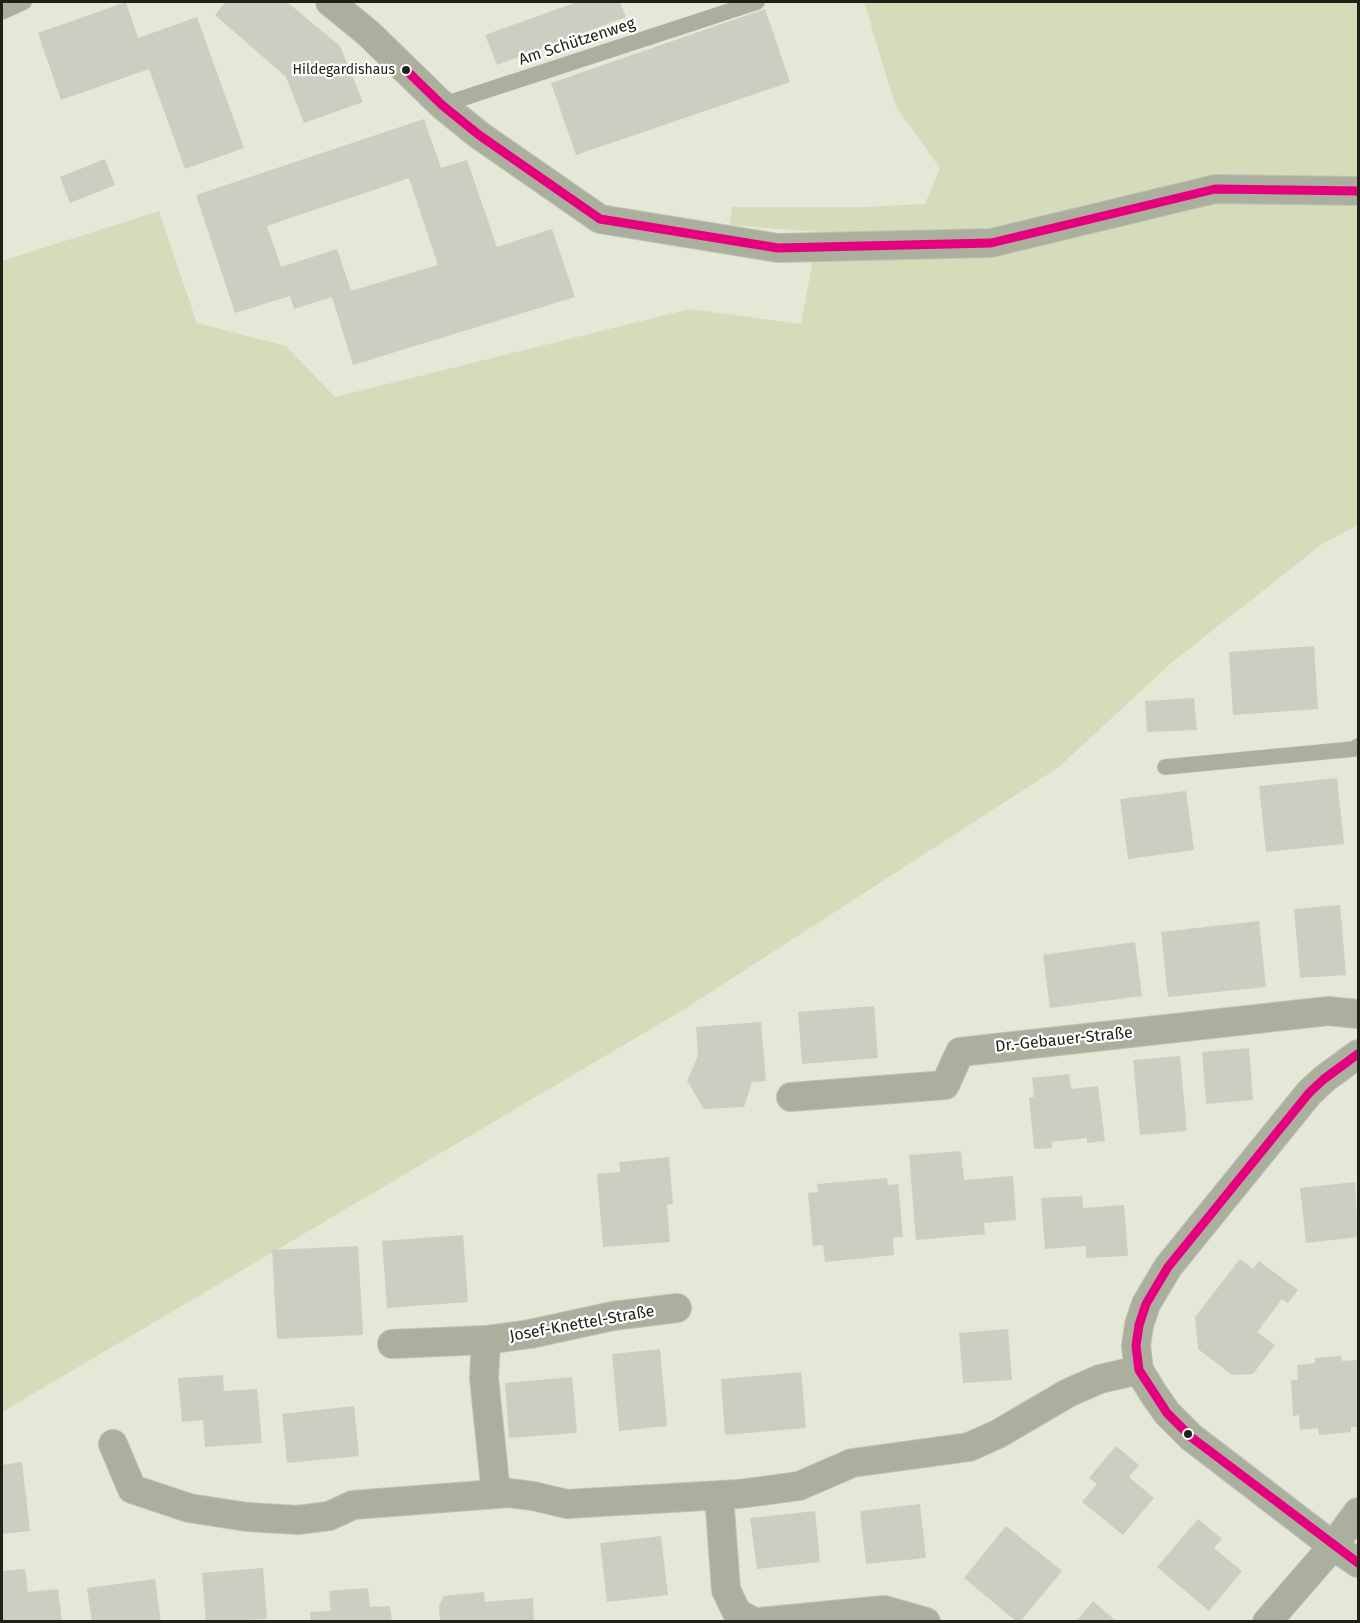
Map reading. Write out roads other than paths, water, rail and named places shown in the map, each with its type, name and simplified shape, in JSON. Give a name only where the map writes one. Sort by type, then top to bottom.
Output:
[{"type":"street","points":[[330,2],[368,33],[442,105],[479,135],[600,219],[778,248],[991,243],[1215,189],[1359,191]]},
{"type":"street","name":"Dr.-Gebauer-Straße","points":[[790,1097],[945,1085],[960,1052],[1328,1011],[1359,1014]]},
{"type":"street","points":[[1359,1054],[1324,1079],[1309,1093],[1168,1267],[1146,1304],[1139,1325],[1136,1346],[1139,1370],[1152,1394],[1191,1437],[1333,1546],[1359,1563]]},
{"type":"street","name":"Josef-Knettel-Straße","points":[[392,1344],[486,1340],[530,1334],[613,1316],[677,1308]]},
{"type":"street","name":"Josef-Knettel-Straße","points":[[486,1340],[484,1378],[496,1494]]},
{"type":"street","points":[[113,1444],[132,1489],[189,1509],[247,1517],[298,1520],[329,1516],[353,1505],[509,1493],[567,1504],[719,1495],[799,1486],[852,1463],[969,1447],[998,1434],[1068,1393],[1100,1379],[1139,1370]]},
{"type":"street","points":[[719,1495],[726,1590],[737,1613],[754,1622]]},
{"type":"street","points":[[1267,1622],[1333,1546],[1359,1512]]},
{"type":"street","points":[[759,1622],[884,1610],[926,1622]]},
{"type":"lane","points":[[2,12],[24,2]]},
{"type":"lane","name":"Am Schützenweg","points":[[442,105],[757,2]]},
{"type":"lane","points":[[1165,767],[1354,749],[1359,746]]},
{"type":"place","name":"Hildegardishaus","points":[[406,70]]}]
